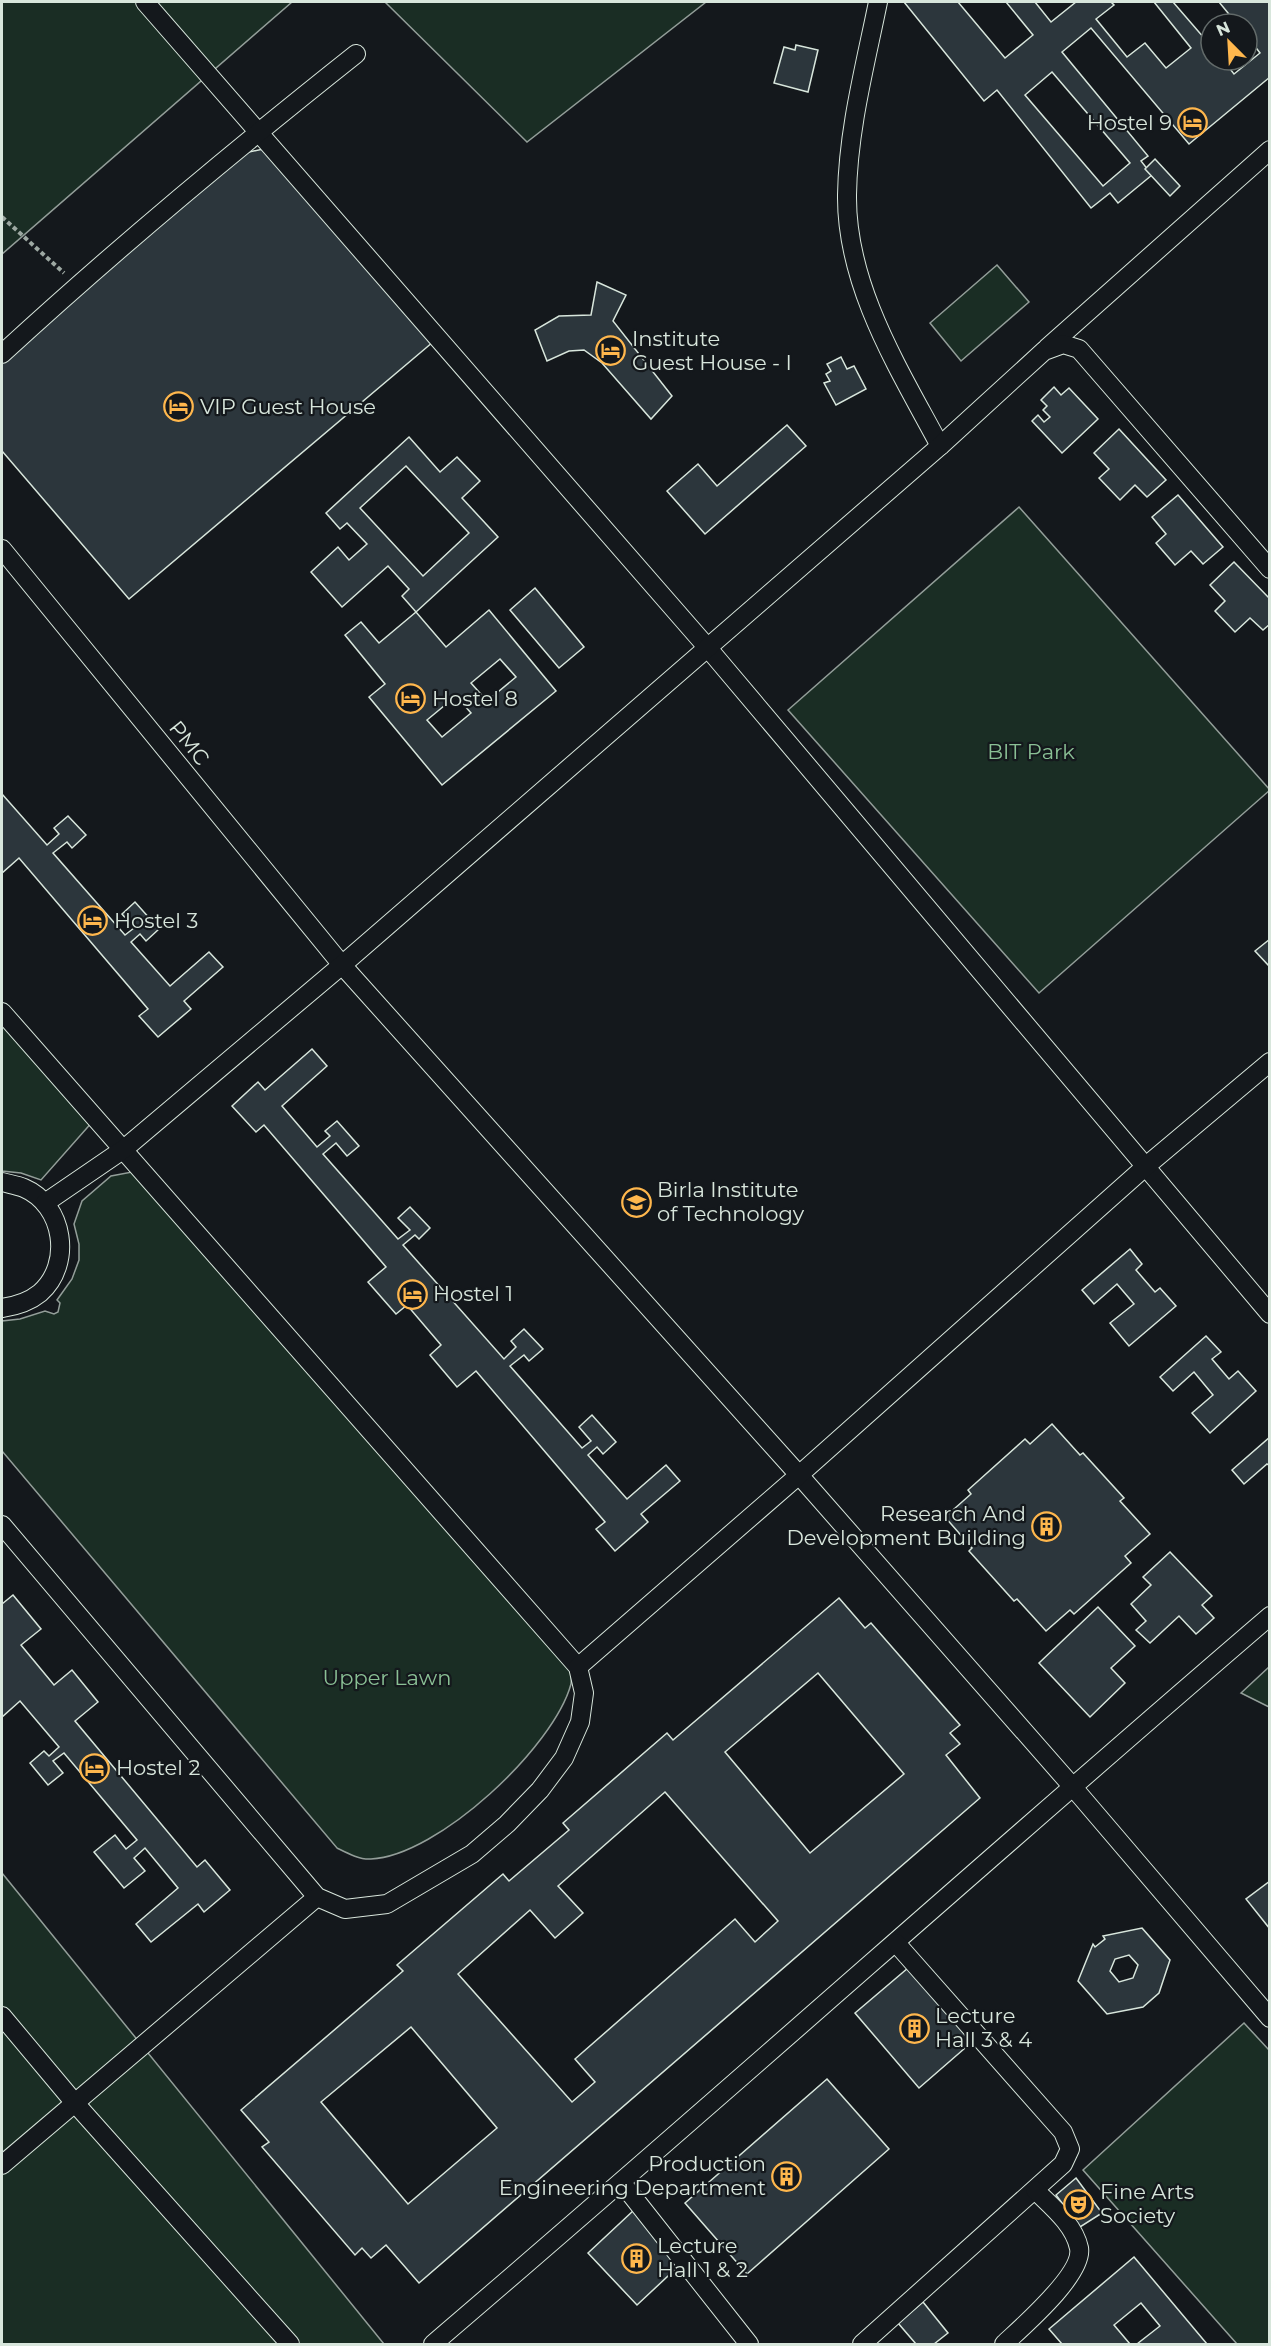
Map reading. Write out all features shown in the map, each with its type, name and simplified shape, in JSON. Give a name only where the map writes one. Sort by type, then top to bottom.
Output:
[{"type":"street","points":[[145,2],[707,647],[1269,1314]]},
{"type":"street","points":[[878,2],[852,126],[847,197],[852,241],[862,285],[886,343],[940,446]]},
{"type":"street","points":[[2,354],[77,285],[258,132],[356,54]]},
{"type":"street","points":[[45,1203],[124,1149],[342,965],[940,446],[1269,150]]},
{"type":"street","points":[[1044,351],[1063,344],[1079,348],[1269,569]]},
{"type":"street","name":"PMC","points":[[2,549],[342,965],[799,1475],[1072,1786],[1269,2018]]},
{"type":"street","points":[[2,1012],[578,1667],[584,1693],[580,1722],[564,1758],[540,1790],[507,1824],[472,1854],[387,1904],[345,1908],[317,1897],[2,1525]]},
{"type":"street","points":[[578,1667],[799,1475],[1144,1167],[1269,1062]]},
{"type":"street","points":[[2,1182],[25,1188],[45,1203],[58,1224],[61,1248],[55,1272],[40,1293],[19,1305],[2,1308]]},
{"type":"street","points":[[433,2344],[621,2183],[1269,1616]]},
{"type":"street","points":[[2,2165],[317,1897]]},
{"type":"street","points":[[862,2344],[1063,2164],[1070,2149],[1063,2132],[896,1943]]},
{"type":"street","points":[[2,2016],[74,2102],[291,2344]]},
{"type":"street","points":[[621,2183],[749,2344]]},
{"type":"street","points":[[1004,2344],[1059,2290],[1073,2270],[1080,2251],[1076,2237],[1061,2216],[1035,2190]]},
{"type":"path","points":[[2,217],[77,285]]},
{"type":"green space","points":[[2,2],[292,2],[2,254]]},
{"type":"green space","points":[[385,2],[706,2],[527,142]]},
{"type":"green space","points":[[997,265],[1029,302],[961,361],[930,323]]},
{"type":"green space","name":"BIT Park","points":[[1019,507],[1270,790],[1039,993],[788,710]]},
{"type":"green space","points":[[2,1010],[94,1120],[41,1180],[21,1173],[2,1171]]},
{"type":"green space","name":"Upper Lawn","points":[[132,1172],[569,1661],[571,1684],[560,1709],[542,1738],[518,1766],[490,1794],[459,1819],[428,1839],[398,1853],[367,1859],[337,1848],[2,1451],[2,1321],[20,1319],[45,1311],[54,1314],[58,1312],[60,1303],[57,1300],[72,1279],[79,1260],[79,1244],[74,1224],[82,1201],[111,1176]]},
{"type":"green space","points":[[1269,1667],[1269,1707],[1241,1693]]},
{"type":"green space","points":[[2,1873],[384,2344],[2,2344]]},
{"type":"green space","points":[[1244,2023],[1269,2050],[1269,2344],[1237,2344],[1083,2170]]},
{"type":"building","name":"Hostel 9","points":[[904,2],[958,2],[1005,58],[1033,35],[1006,2],[1035,2],[1051,22],[1076,2],[1111,2],[1114,5],[1096,19],[1127,57],[1145,43],[1166,68],[1191,48],[1154,2],[1173,2],[1199,32],[1199,72],[1232,72],[1234,74],[1259,72],[1259,12],[1227,12],[1219,2],[1269,2],[1270,77],[1189,144],[1091,28],[1062,52],[1148,156],[1141,161],[1152,175],[1118,203],[1110,193],[1091,208],[997,90],[984,101]],"holes":[[[1052,72],[1130,163],[1103,186],[1025,95]]]},
{"type":"building","points":[[796,45],[818,50],[808,92],[774,83],[784,47],[795,50]]},
{"type":"building","name":"VIP Guest House","points":[[268,148],[433,342],[129,599],[2,451],[2,362],[244,153]]},
{"type":"building","points":[[1155,159],[1180,186],[1170,196],[1145,169]]},
{"type":"building","name":"Institute Guest House - I","points":[[597,282],[626,295],[613,321],[672,396],[651,419],[602,363],[584,350],[569,351],[547,361],[535,330],[559,316],[591,315]]},
{"type":"building","points":[[841,357],[847,369],[854,366],[866,389],[836,405],[824,383],[830,381],[826,374],[831,371],[827,364]]},
{"type":"building","points":[[1054,387],[1061,395],[1069,388],[1098,419],[1062,453],[1032,421],[1038,415],[1044,422],[1050,417],[1043,410],[1047,406],[1041,400]]},
{"type":"building","points":[[787,425],[806,446],[705,534],[667,491],[698,464],[717,486]]},
{"type":"building","points":[[1119,429],[1166,480],[1147,497],[1135,485],[1120,500],[1099,478],[1109,469],[1094,453]]},
{"type":"building","points":[[409,437],[440,472],[457,457],[480,481],[462,498],[498,537],[416,612],[402,596],[409,589],[388,566],[342,607],[311,572],[338,547],[349,560],[367,544],[347,523],[340,529],[326,513]],"holes":[[[406,466],[469,533],[423,576],[360,508]]]},
{"type":"building","points":[[1178,495],[1223,547],[1203,564],[1191,551],[1175,565],[1156,543],[1166,534],[1152,517]]},
{"type":"building","points":[[1234,562],[1270,599],[1270,624],[1263,630],[1250,618],[1235,632],[1215,611],[1225,601],[1210,585]]},
{"type":"building","points":[[535,588],[584,647],[559,668],[510,610]]},
{"type":"building","name":"Hostel 8","points":[[489,610],[556,691],[442,785],[369,697],[385,684],[345,635],[361,622],[379,643],[416,612],[446,647]],"holes":[[[500,659],[516,677],[487,701],[471,683]],[[456,696],[471,713],[442,737],[427,720]]]},
{"type":"building","name":"Hostel 3","points":[[2,794],[47,845],[59,834],[54,828],[68,816],[86,835],[72,848],[67,842],[53,853],[125,935],[134,928],[122,914],[135,902],[159,929],[146,941],[140,934],[131,942],[170,986],[209,952],[223,967],[184,1001],[191,1009],[158,1037],[139,1016],[148,1009],[19,858],[2,873]]},
{"type":"building","points":[[1270,939],[1270,967],[1255,951]]},
{"type":"building","name":"Hostel 1","points":[[312,1049],[327,1066],[282,1106],[317,1147],[330,1136],[325,1131],[337,1121],[359,1146],[347,1156],[336,1143],[323,1154],[398,1239],[410,1230],[398,1218],[410,1207],[430,1228],[419,1239],[415,1235],[403,1245],[504,1359],[516,1347],[511,1341],[524,1329],[543,1349],[529,1361],[524,1355],[510,1366],[582,1448],[591,1441],[579,1427],[592,1415],[616,1442],[603,1454],[597,1447],[588,1455],[627,1499],[666,1465],[680,1481],[641,1514],[648,1522],[615,1551],[596,1529],[605,1522],[476,1371],[457,1387],[430,1355],[441,1345],[407,1305],[396,1314],[368,1282],[386,1267],[264,1125],[256,1132],[232,1106],[258,1082],[265,1090]]},
{"type":"building","points":[[1130,1249],[1142,1264],[1136,1270],[1155,1292],[1160,1288],[1176,1306],[1129,1346],[1110,1323],[1134,1304],[1117,1284],[1094,1304],[1082,1290]]},
{"type":"building","points":[[1206,1336],[1221,1352],[1212,1359],[1229,1379],[1238,1371],[1256,1391],[1210,1433],[1192,1413],[1213,1395],[1194,1372],[1173,1391],[1160,1377]]},
{"type":"building","name":"Research And Development Building","points":[[1052,1424],[1080,1455],[1083,1453],[1124,1498],[1120,1501],[1150,1534],[1125,1556],[1131,1563],[1074,1614],[1070,1610],[1046,1631],[1017,1599],[1014,1601],[969,1551],[972,1548],[945,1517],[971,1494],[968,1490],[1025,1439],[1030,1444]]},
{"type":"building","points":[[1270,1437],[1270,1466],[1267,1464],[1244,1484],[1232,1470]]},
{"type":"building","points":[[1170,1552],[1212,1596],[1202,1605],[1214,1618],[1196,1634],[1179,1616],[1150,1643],[1136,1630],[1146,1621],[1131,1604],[1151,1585],[1143,1577]]},
{"type":"building","name":"Hostel 2","points":[[13,1595],[41,1629],[21,1645],[54,1685],[72,1670],[98,1702],[75,1721],[197,1867],[205,1860],[230,1890],[204,1912],[198,1904],[151,1942],[136,1924],[178,1888],[145,1848],[134,1858],[145,1871],[124,1888],[94,1852],[115,1835],[126,1849],[137,1840],[64,1753],[53,1761],[63,1773],[48,1785],[30,1763],[44,1751],[49,1756],[59,1747],[20,1701],[2,1717],[2,1604]]},
{"type":"building","points":[[839,1598],[865,1628],[871,1623],[960,1725],[950,1733],[960,1744],[946,1755],[980,1798],[419,2283],[386,2245],[371,2258],[362,2248],[355,2255],[262,2147],[269,2142],[241,2110],[403,1971],[397,1965],[503,1874],[509,1881],[569,1830],[563,1823],[667,1733],[673,1740]],"holes":[[[818,1673],[904,1774],[810,1853],[725,1752]],[[665,1792],[778,1921],[755,1942],[735,1919],[575,2059],[595,2082],[572,2102],[458,1974],[530,1910],[555,1938],[583,1913],[558,1886]],[[411,2027],[497,2128],[408,2204],[321,2102]]]},
{"type":"building","points":[[1098,1607],[1135,1646],[1111,1668],[1125,1683],[1090,1717],[1039,1663]]},
{"type":"building","points":[[1270,1881],[1270,1929],[1246,1899]]},
{"type":"building","points":[[1142,1928],[1170,1960],[1159,1993],[1143,2007],[1107,2014],[1078,1981],[1093,1944],[1095,1947],[1105,1939],[1103,1936]],"holes":[[[1129,1955],[1138,1965],[1133,1978],[1119,1982],[1110,1971],[1115,1959]]]},
{"type":"building","name":"Lecture Hall 3 & 4","points":[[908,1968],[972,2042],[919,2088],[855,2013]]},
{"type":"building","name":"Production Engineering Department","points":[[827,2079],[889,2149],[747,2274],[685,2203]]},
{"type":"building","name":"Fine Arts Society","points":[[1076,2178],[1102,2213],[1080,2227],[1056,2195]]},
{"type":"building","name":"Lecture Hall 1 & 2","points":[[634,2210],[683,2262],[637,2305],[588,2253]]},
{"type":"building","points":[[1134,2257],[1207,2344],[1137,2344],[1160,2326],[1141,2303],[1114,2325],[1130,2344],[1062,2344],[1049,2329]]},
{"type":"building","points":[[923,2302],[948,2333],[934,2344],[916,2344],[898,2323]]},
{"type":"place","name":"Hostel 9","points":[[1193,123]]},
{"type":"place","name":"Institute Guest House - I","points":[[611,351]]},
{"type":"place","name":"VIP Guest House","points":[[179,407]]},
{"type":"place","name":"Hostel 8","points":[[411,699]]},
{"type":"place","name":"Hostel 3","points":[[93,921]]},
{"type":"place","name":"Birla Institute of Technology","points":[[636,1202]]},
{"type":"place","name":"Hostel 1","points":[[412,1294]]},
{"type":"place","name":"Research And Development Building","points":[[1047,1526]]},
{"type":"place","name":"Hostel 2","points":[[95,1768]]},
{"type":"place","name":"Lecture Hall 3 & 4","points":[[914,2028]]},
{"type":"place","name":"Production Engineering Department","points":[[787,2176]]},
{"type":"place","name":"Fine Arts Society","points":[[1079,2204]]},
{"type":"place","name":"Lecture Hall 1 & 2","points":[[636,2258]]}]
